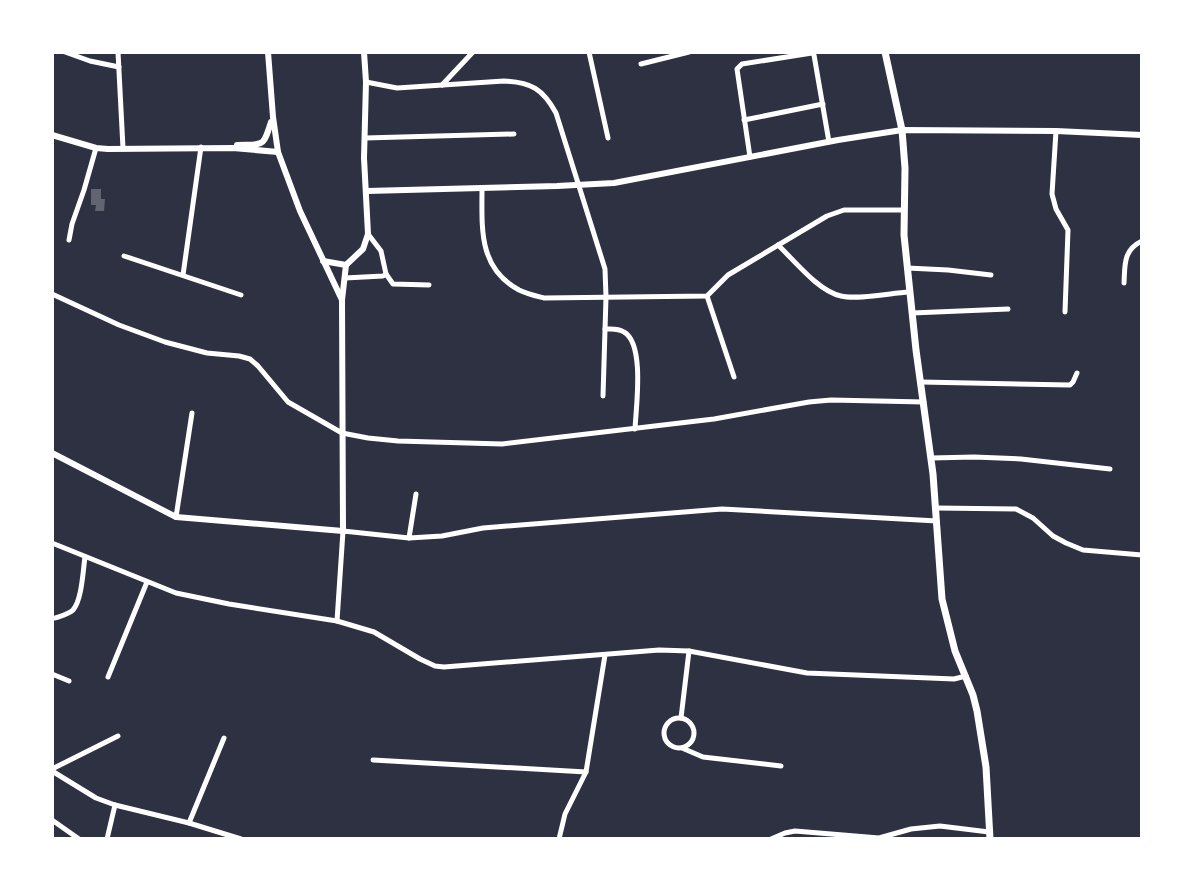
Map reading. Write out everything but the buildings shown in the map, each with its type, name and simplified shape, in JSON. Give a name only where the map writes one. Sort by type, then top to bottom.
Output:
[{"type":"main road","points":[[885,52],[902,130],[905,168],[903,210],[909,292],[931,458],[942,599],[951,638],[973,695],[984,755],[990,836]]},
{"type":"street","points":[[65,52],[119,67]]},
{"type":"street","points":[[118,52],[123,149]]},
{"type":"street","points":[[268,52],[278,152],[300,211],[342,300]]},
{"type":"street","points":[[337,621],[343,531],[342,300],[346,265],[363,249],[368,234],[364,52]]},
{"type":"street","points":[[442,85],[473,52]]},
{"type":"street","points":[[589,52],[608,138]]},
{"type":"street","points":[[641,64],[689,52]]},
{"type":"street","points":[[750,157],[737,69],[742,64],[812,53],[829,142]]},
{"type":"street","points":[[366,82],[397,88],[522,82],[537,88],[548,99],[556,113],[605,269],[603,396]]},
{"type":"street","points":[[744,120],[823,104]]},
{"type":"street","points":[[52,135],[99,148],[261,144],[273,117]]},
{"type":"street","points":[[367,191],[614,183],[902,130],[1142,135]]},
{"type":"street","points":[[1056,131],[1052,194],[1056,209],[1068,230],[1065,312]]},
{"type":"street","points":[[365,138],[514,134]]},
{"type":"street","points":[[201,147],[278,152]]},
{"type":"street","points":[[183,275],[201,147]]},
{"type":"street","points":[[69,240],[99,148]]},
{"type":"street","points":[[482,188],[482,235],[488,258],[500,275],[520,290],[544,298],[707,296],[728,275],[827,216],[844,210],[903,210]]},
{"type":"street","points":[[368,234],[381,251],[386,274],[393,284],[429,285]]},
{"type":"street","points":[[1124,283],[1127,253],[1142,241]]},
{"type":"street","points":[[778,245],[817,283],[833,293],[848,297],[909,292]]},
{"type":"street","points":[[124,256],[241,295]]},
{"type":"street","points":[[323,261],[346,265]]},
{"type":"street","points":[[907,268],[991,275]]},
{"type":"street","points":[[345,278],[386,274]]},
{"type":"street","points":[[52,294],[165,342],[207,353],[250,359],[288,402],[342,433],[368,438],[502,444],[714,419],[809,402],[924,402]]},
{"type":"street","points":[[707,296],[734,377]]},
{"type":"street","points":[[912,313],[1008,309]]},
{"type":"street","points":[[605,329],[619,329],[632,340],[638,364],[635,429]]},
{"type":"street","points":[[921,382],[1070,385],[1077,373]]},
{"type":"street","points":[[176,517],[192,413]]},
{"type":"street","points":[[52,453],[176,517],[409,538],[442,536],[483,528],[722,509],[937,521]]},
{"type":"street","points":[[931,458],[1021,459],[1110,469]]},
{"type":"street","points":[[409,538],[416,494]]},
{"type":"street","points":[[936,508],[1016,509],[1033,518],[1053,536],[1083,550],[1142,555]]},
{"type":"street","points":[[52,543],[176,593],[337,621],[374,632],[435,666],[659,650],[689,651],[807,673],[954,679],[966,676]]},
{"type":"street","points":[[55,618],[71,613],[76,607],[85,557]]},
{"type":"street","points":[[108,677],[147,582]]},
{"type":"street","points":[[681,718],[689,651]]},
{"type":"street","points":[[559,839],[565,814],[586,772],[605,655]]},
{"type":"street","points":[[52,674],[69,681]]},
{"type":"street","points":[[681,718],[692,724],[695,732],[689,745],[675,748],[667,742],[664,731],[670,721],[681,718]]},
{"type":"street","points":[[52,770],[118,736]]},
{"type":"street","points":[[189,823],[224,738]]},
{"type":"street","points":[[682,748],[703,757],[781,766]]},
{"type":"street","points":[[373,760],[586,772]]},
{"type":"street","points":[[52,770],[96,798],[115,805],[241,839]]},
{"type":"street","points":[[107,839],[115,805]]},
{"type":"street","points":[[52,820],[79,839]]},
{"type":"street","points":[[771,839],[795,831],[879,838],[911,829],[940,826],[990,836]]}]
